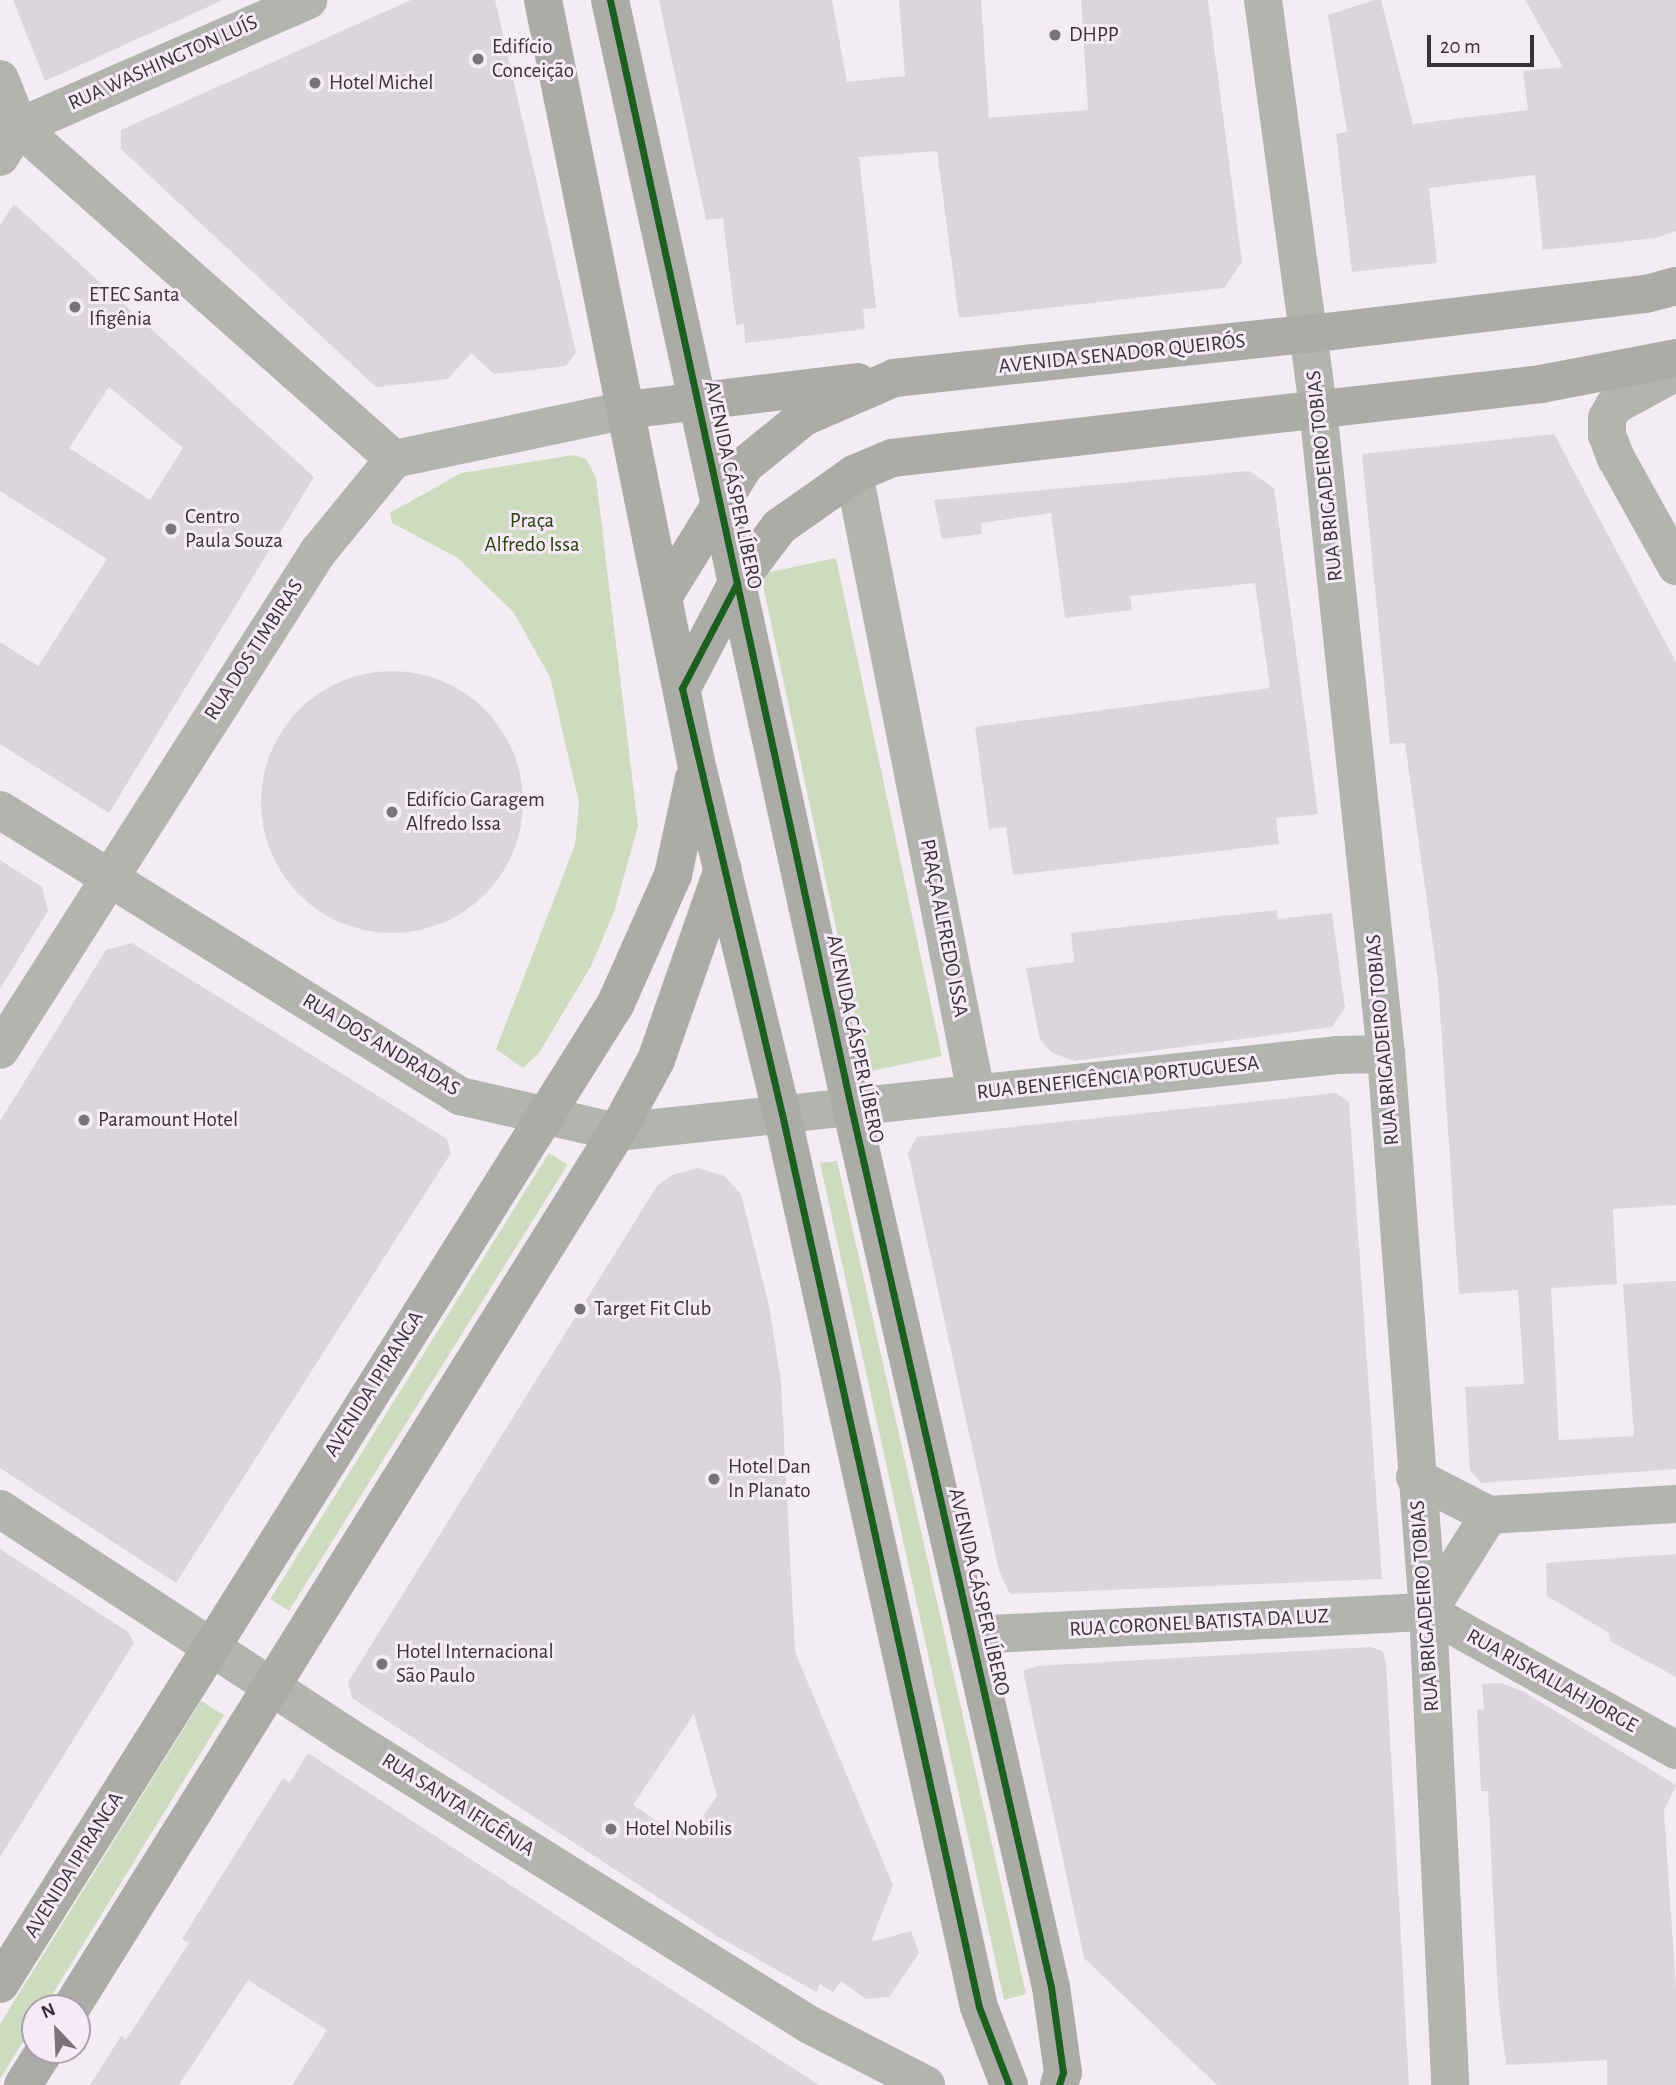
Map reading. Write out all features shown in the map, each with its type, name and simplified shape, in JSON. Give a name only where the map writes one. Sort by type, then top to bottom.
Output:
[{"type":"main road","points":[[543,0],[696,762],[782,1114],[979,2007],[1009,2085]]},
{"type":"main road","name":"AVENIDA CÁSPER LÍBERO","points":[[610,0],[850,1107],[1051,1987],[1063,2072],[1059,2085]]},
{"type":"main road","name":"AVENIDA SENADOR QUEIRÓS","points":[[663,597],[745,465],[781,432],[804,417],[894,378],[1310,334],[1646,294],[1676,286]]},
{"type":"main road","points":[[682,688],[737,583],[779,527],[854,474],[911,455],[1541,383],[1676,358]]},
{"type":"main road","points":[[626,410],[697,399],[894,378]]},
{"type":"main road","name":"AVENIDA IPIRANGA","points":[[0,1984],[542,1115],[615,1003],[673,876],[688,822],[696,762]]},
{"type":"main road","points":[[80,1994],[617,1132],[656,1060],[723,867]]},
{"type":"main road","points":[[23,2085],[36,2064]]},
{"type":"street","name":"RUA WASHINGTON LUÍS","points":[[6,133],[308,0]]},
{"type":"street","name":"RUA BRIGADEIRO TOBIAS","points":[[1263,0],[1310,334],[1386,1054],[1415,1477],[1428,1612],[1450,2085]]},
{"type":"street","points":[[0,79],[6,133],[394,459],[626,410]]},
{"type":"street","points":[[1676,372],[1627,398],[1607,418],[1616,458],[1676,566]]},
{"type":"street","name":"RUA DOS TIMBIRAS","points":[[0,1050],[107,876],[318,552],[394,459]]},
{"type":"street","name":"PRAÇA ALFREDO ISSA","points":[[854,474],[976,1093]]},
{"type":"street","name":"RUA DOS ANDRADAS","points":[[0,810],[460,1096],[617,1132],[850,1107]]},
{"type":"street","name":"RUA BENEFICÊNCIA PORTUGUESA","points":[[850,1107],[1337,1055],[1386,1054]]},
{"type":"street","points":[[1415,1477],[1489,1515],[1676,1504]]},
{"type":"street","name":"RUA SANTA IFIGÊNIA","points":[[0,1509],[271,1687],[808,2024],[926,2085]]},
{"type":"street","points":[[1428,1612],[1489,1515]]},
{"type":"street","name":"RUA CORONEL BATISTA DA LUZ","points":[[971,1635],[1428,1612]]},
{"type":"street","name":"RUA RISKALLAH JORGE","points":[[1428,1612],[1676,1750]]},
{"type":"green space","name":"Praça Alfredo Issa","points":[[573,455],[586,459],[596,478],[638,826],[614,912],[591,966],[539,1053],[523,1068],[496,1049],[575,845],[579,803],[550,677],[514,613],[458,558],[392,523],[390,513],[461,473]]},
{"type":"green space","points":[[836,558],[942,1056],[867,1072],[761,574]]},
{"type":"green space","points":[[549,1153],[568,1165],[289,1611],[270,1599]]},
{"type":"green space","points":[[837,1161],[1026,1994],[1004,2000],[820,1163]]},
{"type":"green space","points":[[201,1701],[224,1715],[53,1994],[21,1994],[21,2045],[0,2079],[0,2024]]},
{"type":"building","points":[[13,0],[223,0],[45,81]]},
{"type":"building","points":[[411,0],[495,0],[576,353],[566,366],[494,374],[471,353],[448,379],[376,387],[121,149],[121,130]]},
{"type":"building","points":[[659,0],[832,0],[847,82],[905,76],[899,0],[981,0],[989,118],[1088,110],[1081,0],[1208,0],[1242,262],[1224,288],[959,318],[937,151],[859,157],[876,308],[863,309],[865,329],[745,343],[744,324],[736,325],[723,218],[706,220]]},
{"type":"building","points":[[1381,0],[1413,124],[1528,110],[1523,71],[1563,67],[1525,0],[1676,0],[1676,231],[1656,238],[1543,250],[1535,175],[1429,188],[1437,263],[1352,272],[1336,134],[1347,132],[1328,15]]},
{"type":"building","name":"Centro Paula Souza","points":[[14,204],[314,477],[109,813],[0,744],[0,642],[38,666],[107,559],[0,491],[0,225]],"holes":[[[109,387],[183,448],[150,500],[69,448]]]},
{"type":"building","points":[[1554,434],[1676,662],[1676,1205],[1613,1209],[1617,1284],[1551,1288],[1559,1440],[1634,1436],[1623,1284],[1676,1281],[1676,1469],[1481,1483],[1470,1470],[1465,1387],[1524,1384],[1518,1290],[1459,1294],[1438,981],[1405,743],[1390,744],[1362,454]]},
{"type":"building","points":[[1249,471],[1274,488],[1318,814],[1276,818],[1279,844],[1013,875],[1006,827],[989,829],[975,727],[1270,688],[1255,583],[1130,596],[1132,610],[1065,618],[1051,513],[981,523],[982,534],[942,539],[934,500]]},
{"type":"building","name":"Edifício Garagem Alfredo Issa","points":[[392,671],[418,674],[442,681],[465,693],[485,709],[501,729],[513,752],[520,776],[523,802],[520,828],[513,852],[501,875],[485,895],[465,911],[442,923],[418,930],[392,933],[366,930],[342,923],[319,911],[299,895],[283,875],[271,852],[264,828],[261,802],[264,776],[271,752],[283,729],[299,709],[319,693],[342,681],[366,674]]},
{"type":"building","points":[[0,860],[42,887],[48,911],[0,989]]},
{"type":"building","points":[[1277,910],[1278,919],[1332,913],[1345,1008],[1332,1027],[1075,1061],[1052,1053],[1040,1040],[1026,968],[1074,962],[1071,933]]},
{"type":"building","points":[[132,943],[447,1139],[451,1153],[176,1583],[0,1468],[0,1121],[106,950]]},
{"type":"building","points":[[1336,1093],[1349,1102],[1382,1579],[1010,1594],[999,1571],[908,1153],[917,1137]]},
{"type":"building","points":[[698,1168],[724,1176],[741,1194],[769,1305],[781,1382],[795,1652],[893,1885],[871,1942],[911,1931],[919,1953],[889,1997],[866,1999],[841,1981],[833,1992],[820,1984],[816,1992],[717,1936],[352,1698],[348,1682],[657,1186],[672,1175]],"holes":[[[694,1714],[717,1796],[686,1840],[633,1805]]]},
{"type":"building","points":[[0,1549],[128,1632],[134,1643],[0,1857]]},
{"type":"building","points":[[1676,1554],[1676,1677],[1610,1641],[1609,1633],[1547,1596],[1546,1563]]},
{"type":"building","points":[[1370,1647],[1383,1651],[1386,1663],[1409,2085],[1217,2085],[1084,1958],[1023,1671],[1037,1666]]},
{"type":"building","points":[[1501,1683],[1524,1692],[1676,1785],[1664,1811],[1676,1988],[1676,2085],[1607,2085],[1607,2060],[1506,2065],[1498,1997],[1488,1791],[1481,1791],[1477,1710],[1484,1709],[1482,1684]]},
{"type":"building","points":[[308,1753],[819,2085],[292,2085],[327,2030],[248,1980],[179,2085],[90,2085],[121,2036],[126,2040],[189,1943],[182,1939],[283,1778],[290,1783]]},
{"type":"cycle path","points":[[610,0],[851,1107],[1051,1987],[1063,2072],[1059,2085]]},
{"type":"cycle path","points":[[737,583],[682,688],[782,1114],[979,2007],[1009,2085]]},
{"type":"place","name":"DHPP","points":[[1055,35]]},
{"type":"place","name":"Edifício Conceição","points":[[478,59]]},
{"type":"place","name":"Hotel Michel","points":[[315,83]]},
{"type":"place","name":"ETEC Santa Ifigênia","points":[[75,307]]},
{"type":"place","name":"Centro Paula Souza","points":[[171,529]]},
{"type":"place","name":"Edifício Garagem Alfredo Issa","points":[[392,812]]},
{"type":"place","name":"Paramount Hotel","points":[[84,1120]]},
{"type":"place","name":"Target Fit Club","points":[[580,1309]]},
{"type":"place","name":"Hotel Dan In Planato","points":[[714,1479]]},
{"type":"place","name":"Hotel Internacional São Paulo","points":[[382,1664]]},
{"type":"place","name":"Hotel Nobilis","points":[[611,1829]]}]
